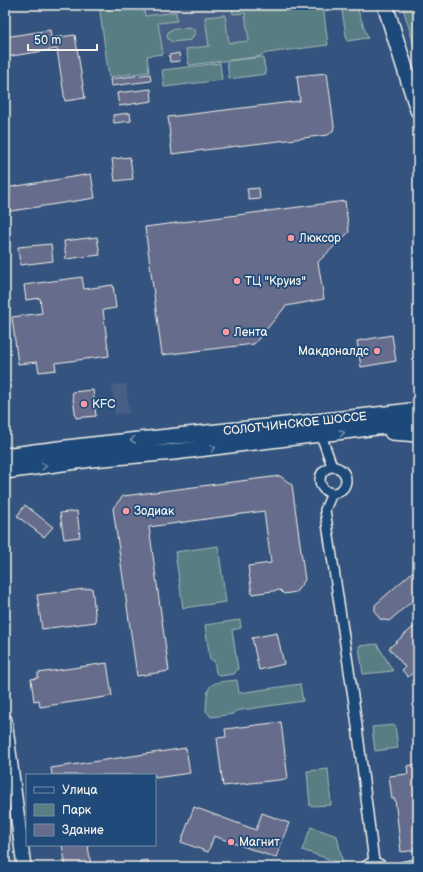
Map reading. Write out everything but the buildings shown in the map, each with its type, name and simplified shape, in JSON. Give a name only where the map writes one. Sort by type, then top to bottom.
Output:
[{"type":"main road","points":[[386,5],[418,110]]},
{"type":"main road","points":[[393,5],[418,87]]},
{"type":"main road","points":[[362,424],[418,400]]},
{"type":"main road","name":"СОЛОТЧИНСКОЕ ШОССЕ","points":[[5,471],[91,459],[174,452],[321,435],[418,410]]},
{"type":"main road","name":"СОЛОТЧИНСКОЕ ШОССЕ","points":[[5,456],[84,445],[172,436],[418,422]]},
{"type":"main road","points":[[362,424],[418,434]]},
{"type":"street","points":[[321,435],[332,466]]},
{"type":"street","points":[[172,436],[174,452]]},
{"type":"street","points":[[332,466],[341,469],[344,472],[346,480],[344,488],[337,493],[332,493],[321,487],[319,478],[324,470],[332,466]]},
{"type":"street","points":[[332,493],[324,510],[355,710],[374,862]]},
{"type":"street","points":[[5,720],[24,867]]},
{"type":"street","points":[[365,867],[374,862],[379,863],[383,867]]},
{"type":"street","points":[[402,867],[418,864]]},
{"type":"shaded area","points":[[99,5],[267,5],[257,57],[189,65],[187,51],[147,56],[149,72],[109,77]]},
{"type":"shaded area","points":[[126,384],[129,413],[115,414],[112,385]]},
{"type":"green space","points":[[99,5],[143,5],[145,16],[176,12],[177,21],[158,23],[163,54],[147,56],[149,72],[109,77]]},
{"type":"green space","points":[[254,5],[323,5],[328,45],[267,53],[257,57],[189,65],[186,49],[209,46],[205,17],[225,15],[229,43],[249,41],[245,13],[233,14],[232,8]]},
{"type":"green space","points":[[341,5],[356,5],[368,38],[347,41]]},
{"type":"green space","points":[[402,5],[418,5],[418,58]]},
{"type":"green space","points":[[190,27],[195,33],[191,40],[172,42],[168,39],[167,34],[170,30]]},
{"type":"green space","points":[[263,57],[266,74],[229,79],[227,61]]},
{"type":"green space","points":[[220,63],[222,80],[164,87],[162,70]]},
{"type":"green space","points":[[218,546],[226,602],[183,608],[175,552]]},
{"type":"green space","points":[[240,620],[241,628],[232,630],[238,669],[234,674],[220,676],[216,673],[214,660],[210,660],[205,625]]},
{"type":"green space","points":[[377,644],[393,671],[363,674],[359,646]]},
{"type":"green space","points":[[237,680],[239,693],[300,684],[303,701],[235,711],[233,714],[211,717],[206,711],[207,694],[211,685],[220,682]]},
{"type":"green space","points":[[395,725],[398,748],[375,751],[372,727]]},
{"type":"green space","points":[[328,769],[331,805],[310,806],[307,771]]},
{"type":"green space","points":[[311,827],[337,836],[343,864],[302,850]]},
{"type":"place","name":"Люксор","points":[[291,238]]},
{"type":"place","name":"ТЦ \"Круиз\"","points":[[237,281]]},
{"type":"place","name":"Лента","points":[[226,332]]},
{"type":"place","name":"Макдоналдс","points":[[377,351]]},
{"type":"place","name":"KFC","points":[[84,404]]},
{"type":"place","name":"Зодиак","points":[[126,511]]},
{"type":"place","name":"Магнит","points":[[231,842]]}]
